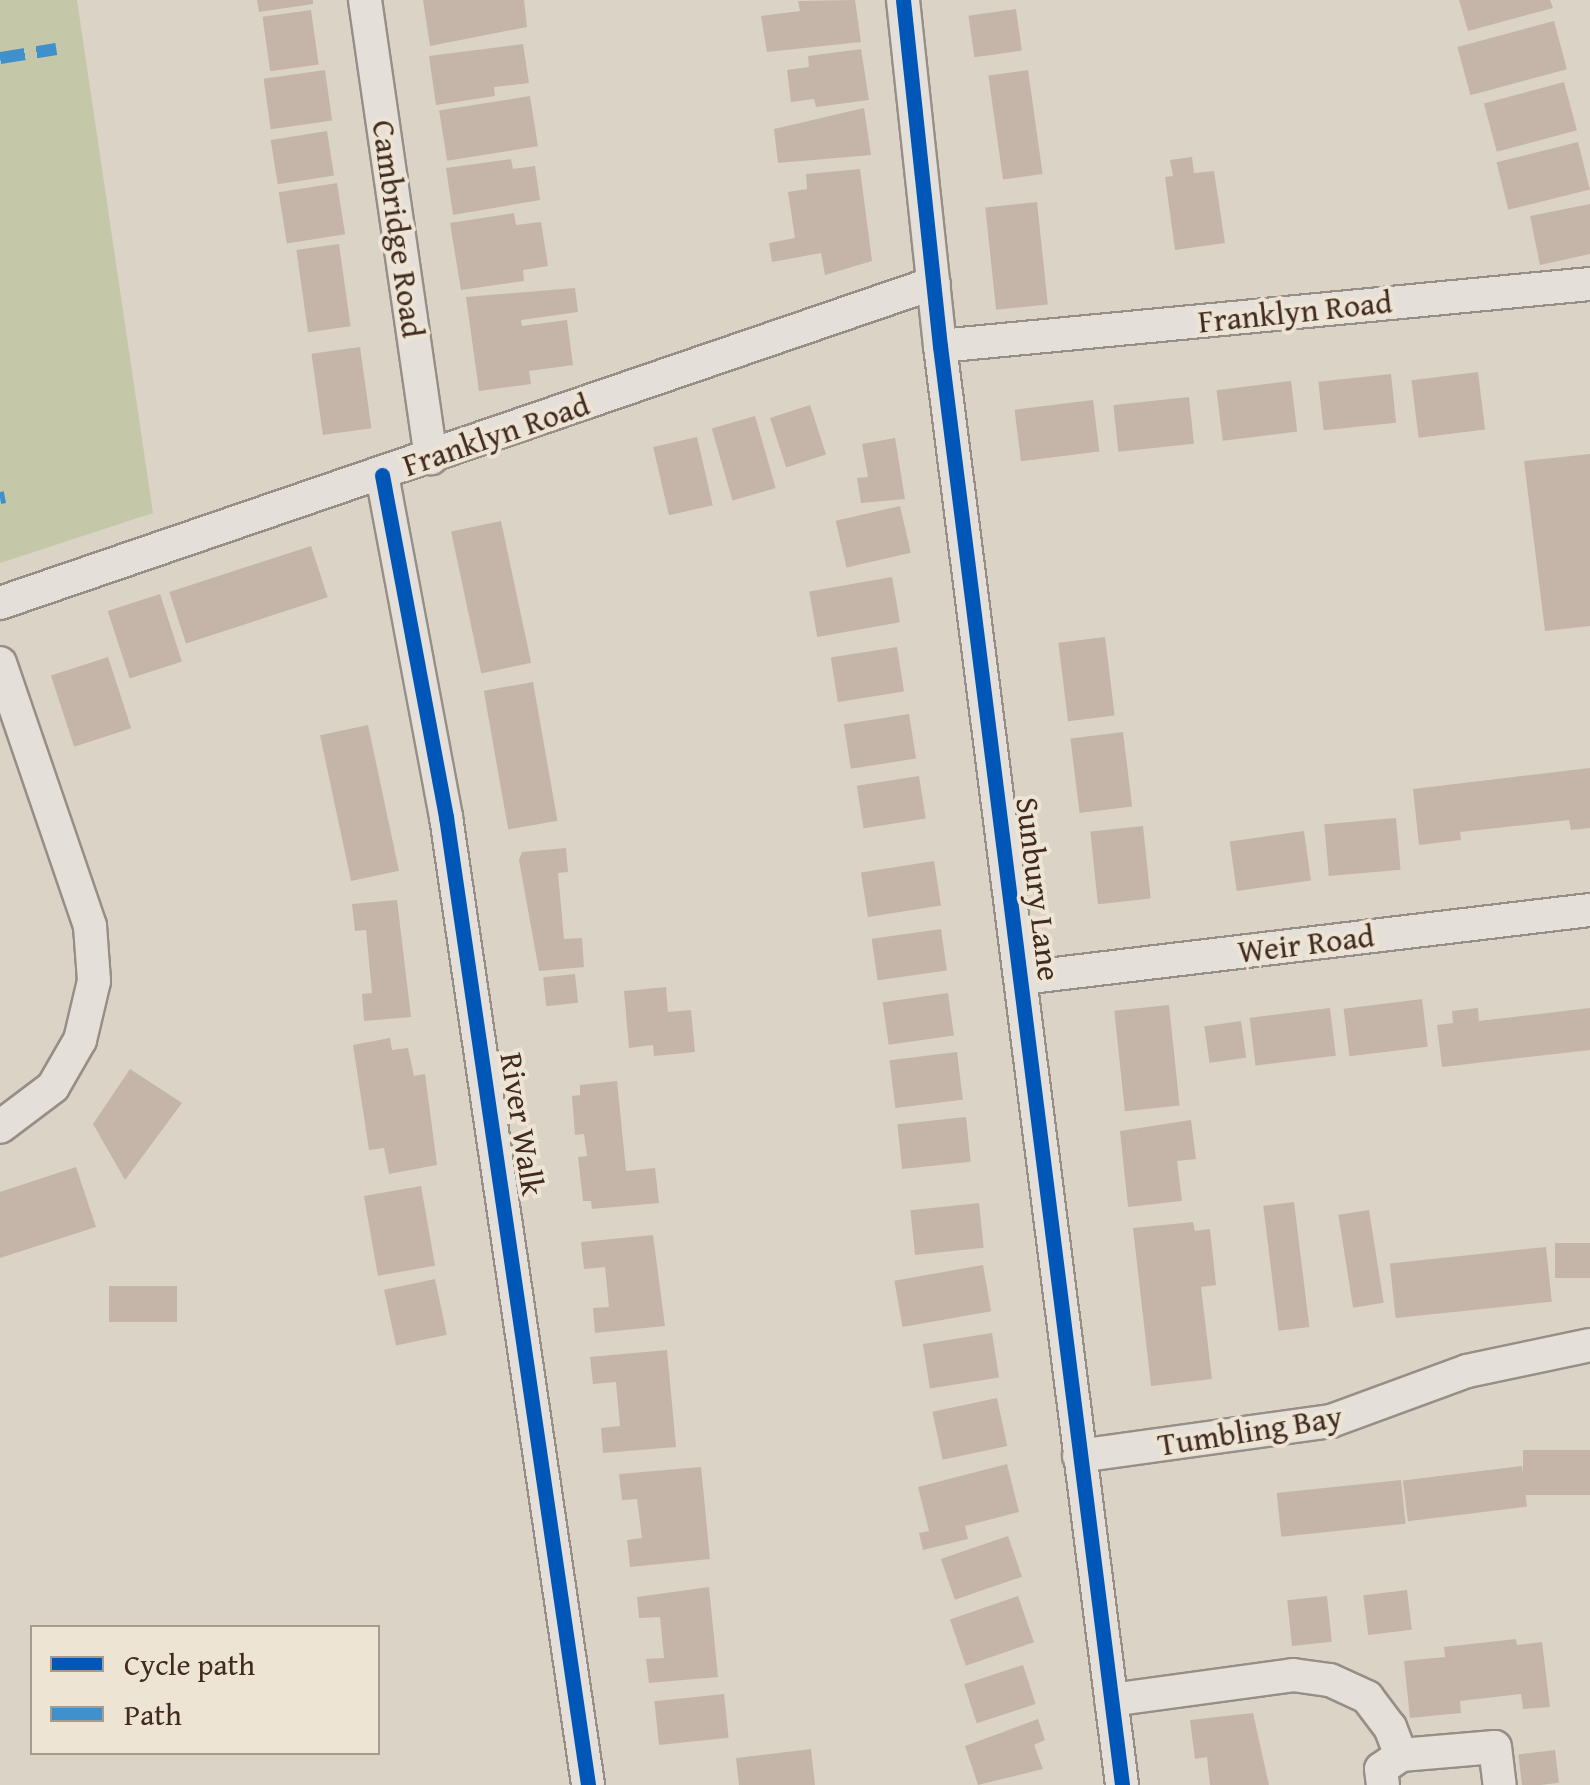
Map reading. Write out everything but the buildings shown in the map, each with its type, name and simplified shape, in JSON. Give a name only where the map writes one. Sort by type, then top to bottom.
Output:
[{"type":"street","name":"Cambridge Road","points":[[365,0],[431,458]]},
{"type":"street","name":"Sunbury Lane","points":[[903,0],[940,346],[1122,1785]]},
{"type":"street","name":"Franklyn Road","points":[[0,603],[934,284]]},
{"type":"street","name":"Franklyn Road","points":[[940,346],[1590,284]]},
{"type":"street","name":"River Walk","points":[[382,474],[446,817],[588,1785]]},
{"type":"street","points":[[0,662],[90,926],[94,981],[80,1040],[54,1086],[0,1127]]},
{"type":"street","name":"Weir Road","points":[[1022,978],[1590,910]]},
{"type":"street","name":"Tumbling Bay","points":[[1079,1456],[1331,1421],[1466,1372],[1590,1345]]},
{"type":"street","points":[[1111,1700],[1293,1676],[1330,1680],[1367,1696],[1402,1755]]},
{"type":"street","points":[[1383,1785],[1381,1769],[1402,1755],[1495,1747],[1500,1785]]},
{"type":"green space","points":[[0,0],[77,0],[153,513],[0,563]]},
{"type":"marked path","points":[[0,58],[56,49]]},
{"type":"marked path","points":[[0,498],[5,497]]},
{"type":"cycle path","points":[[903,0],[940,346],[1122,1785]]},
{"type":"cycle path","points":[[382,475],[446,817],[588,1785]]}]
